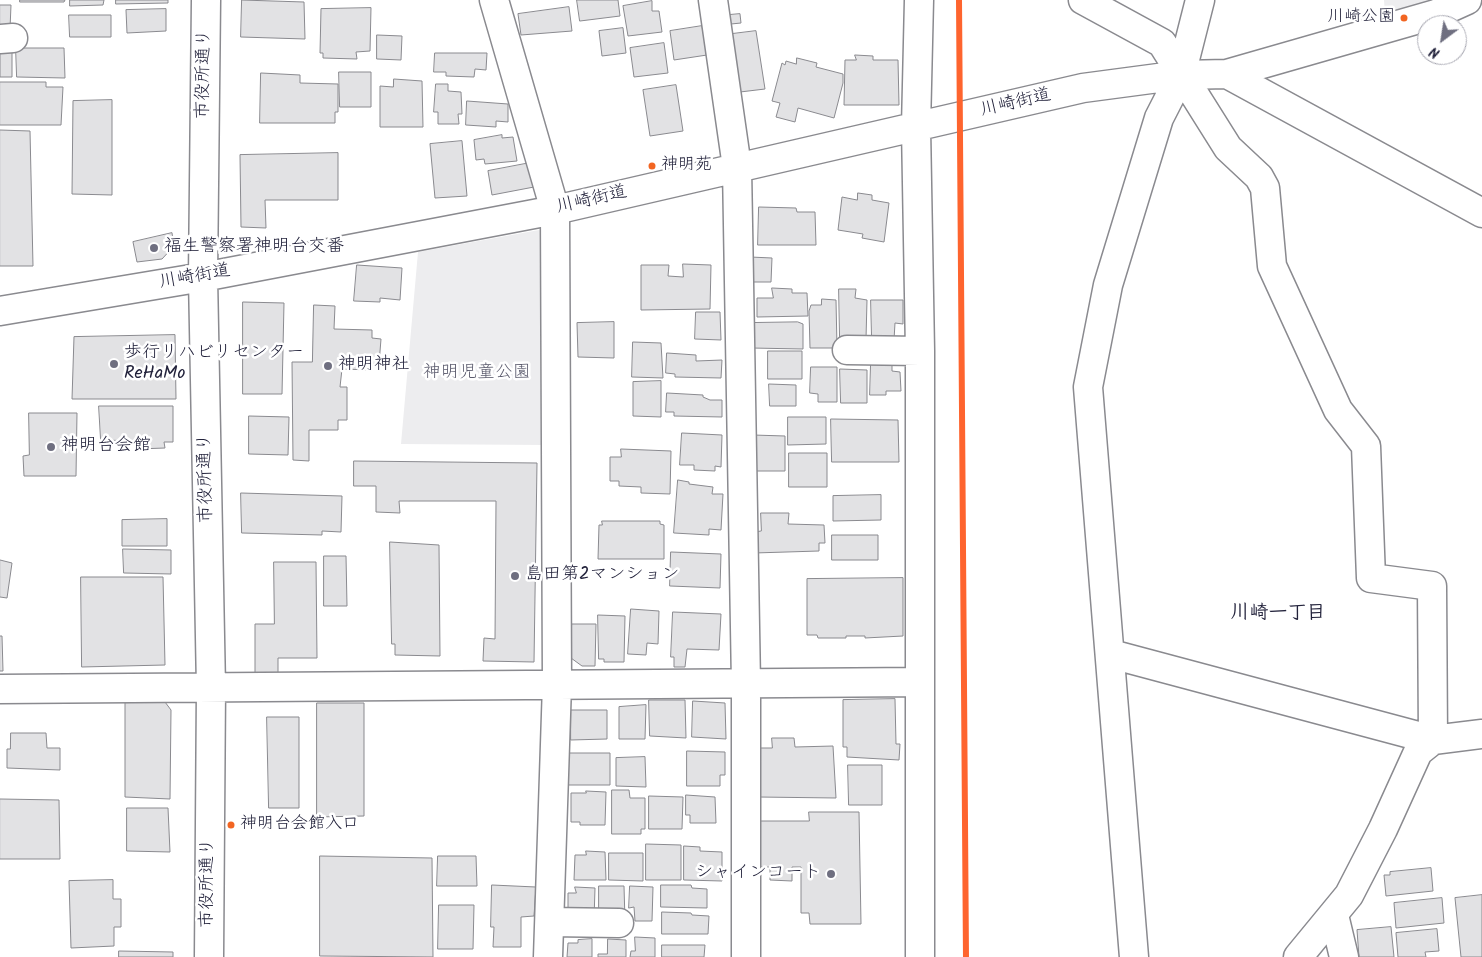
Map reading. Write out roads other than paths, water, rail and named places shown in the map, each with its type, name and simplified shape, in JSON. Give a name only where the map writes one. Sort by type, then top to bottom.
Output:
[{"type":"street","name":"市役所通り","points":[[206,0],[202,277],[211,688],[209,957]]},
{"type":"street","points":[[494,0],[555,210],[557,684],[548,957]]},
{"type":"street","points":[[713,0],[737,167],[746,684],[746,957]]},
{"type":"street","points":[[919,0],[916,127],[920,351],[920,957]]},
{"type":"street","points":[[1084,0],[1162,43],[1228,148],[1259,177],[1265,188],[1272,266],[1338,410],[1366,446],[1371,578],[1432,586],[1433,740]]},
{"type":"street","points":[[1134,957],[1088,387],[1111,276],[1159,118],[1181,75],[1200,0]]},
{"type":"street","points":[[1226,74],[1436,14],[1467,0]]},
{"type":"street","name":"川崎街道","points":[[0,311],[202,277],[555,210],[1083,88],[1181,75],[1226,74]]},
{"type":"street","points":[[1226,74],[1482,213]]},
{"type":"street","points":[[847,350],[920,351]]},
{"type":"street","points":[[1111,654],[1433,740],[1482,734]]},
{"type":"street","points":[[0,689],[920,682]]},
{"type":"street","points":[[1298,957],[1334,916],[1362,872],[1418,752],[1433,740]]},
{"type":"street","points":[[1334,916],[1344,957]]},
{"type":"street","points":[[550,922],[620,923]]},
{"type":"place","name":"川崎公園","points":[[1404,18]]},
{"type":"place","name":"神明苑","points":[[652,166]]},
{"type":"place","name":"福生警察署神明台交番","points":[[154,248]]},
{"type":"place","name":"歩行リハビリセンター ReHaMo","points":[[114,364]]},
{"type":"place","name":"神明神社","points":[[328,366]]},
{"type":"place","name":"神明台会館","points":[[51,447]]},
{"type":"place","name":"島田第2マンション","points":[[515,576]]},
{"type":"place","name":"神明台会館入口","points":[[231,825]]},
{"type":"place","name":"シャインコート","points":[[831,874]]},
{"type":"district","name":"川崎一丁目","points":[[1278,615]]},
{"type":"park label","name":"神明児童公園","points":[[477,374]]}]
